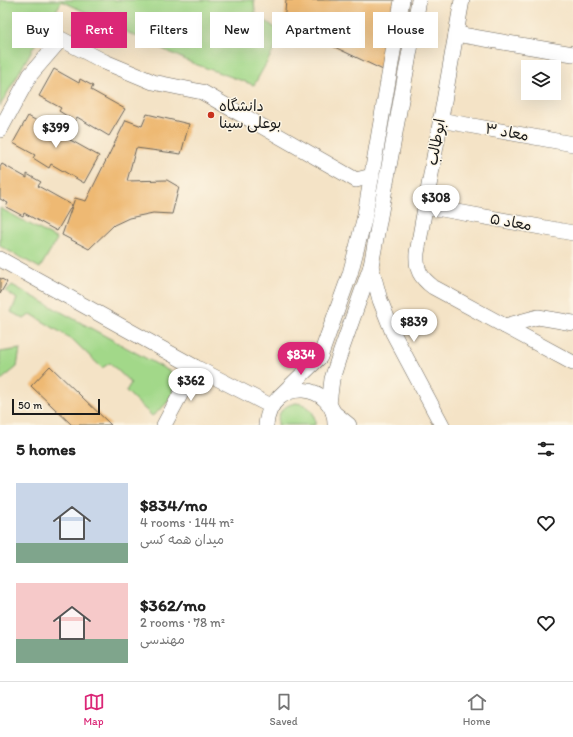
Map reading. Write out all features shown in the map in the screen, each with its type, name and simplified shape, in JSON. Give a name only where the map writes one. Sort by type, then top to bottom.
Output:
[{"type":"street","points":[[266,425],[267,415],[275,402],[320,357],[350,274],[364,220],[402,0]]},
{"type":"street","points":[[332,414],[332,379],[338,357],[371,266],[419,0]]},
{"type":"street","name":"ابوطالب","points":[[462,0],[417,253],[416,263],[419,273],[425,281],[433,287],[573,363]]},
{"type":"street","points":[[456,34],[573,54]]},
{"type":"street","points":[[0,130],[30,75],[61,39],[105,62],[153,82],[202,92],[356,180],[372,176]]},
{"type":"street","name":"معاد ۳","points":[[440,120],[573,144]]},
{"type":"street","name":"معاد ۵","points":[[425,206],[573,233]]},
{"type":"street","points":[[0,259],[195,367],[275,402]]},
{"type":"street","points":[[371,266],[380,300],[394,333],[442,425]]},
{"type":"street","points":[[505,326],[538,317],[573,323]]},
{"type":"street","points":[[164,425],[195,367]]},
{"type":"street","points":[[275,402],[288,392],[300,390],[311,391],[321,396],[332,414],[349,425]]},
{"type":"green space","points":[[0,0],[254,0],[255,12],[210,12],[210,48],[264,48],[264,20],[272,26],[272,48],[275,48],[254,85],[192,63],[161,48],[202,48],[202,12],[135,12],[135,36],[127,32],[127,12],[85,12],[62,1],[55,12],[12,12],[12,48],[33,48],[0,106]]},
{"type":"green space","points":[[0,208],[57,239],[40,268],[0,246]]},
{"type":"green space","points":[[12,285],[171,372],[173,392],[167,402],[152,416],[126,391],[131,383],[110,363],[102,368],[73,340],[31,314],[24,319],[11,312],[17,299],[6,291]]},
{"type":"green space","points":[[20,349],[17,367],[0,381],[0,352]]},
{"type":"green space","points":[[296,403],[308,407],[313,413],[315,425],[278,425],[279,416],[282,410],[288,405]]},
{"type":"building","points":[[286,0],[396,0],[394,12],[373,12],[373,48],[387,48],[383,70],[337,48],[365,48],[365,12],[285,12]]},
{"type":"building","points":[[54,69],[79,83],[80,79],[93,86],[91,90],[125,109],[109,136],[77,117],[75,121],[59,111],[61,108],[39,96]]},
{"type":"building","points":[[147,114],[189,124],[181,154],[136,148],[127,181],[167,180],[179,187],[172,214],[153,213],[129,218],[114,225],[89,249],[62,235],[75,198],[86,201],[126,120],[142,126]]},
{"type":"building","points":[[28,116],[53,130],[54,126],[67,133],[65,137],[99,156],[84,183],[51,164],[49,168],[33,158],[35,155],[13,143]]},
{"type":"building","points":[[2,164],[27,178],[27,174],[41,182],[38,186],[72,205],[57,231],[24,213],[23,216],[6,207],[8,203],[0,199],[0,167]]},
{"type":"building","points":[[0,278],[7,282],[0,294]]},
{"type":"building","points":[[50,366],[111,425],[72,425],[31,386]]},
{"type":"place","name":"دانشگاه بوعلی سینا","points":[[211,115]]}]
